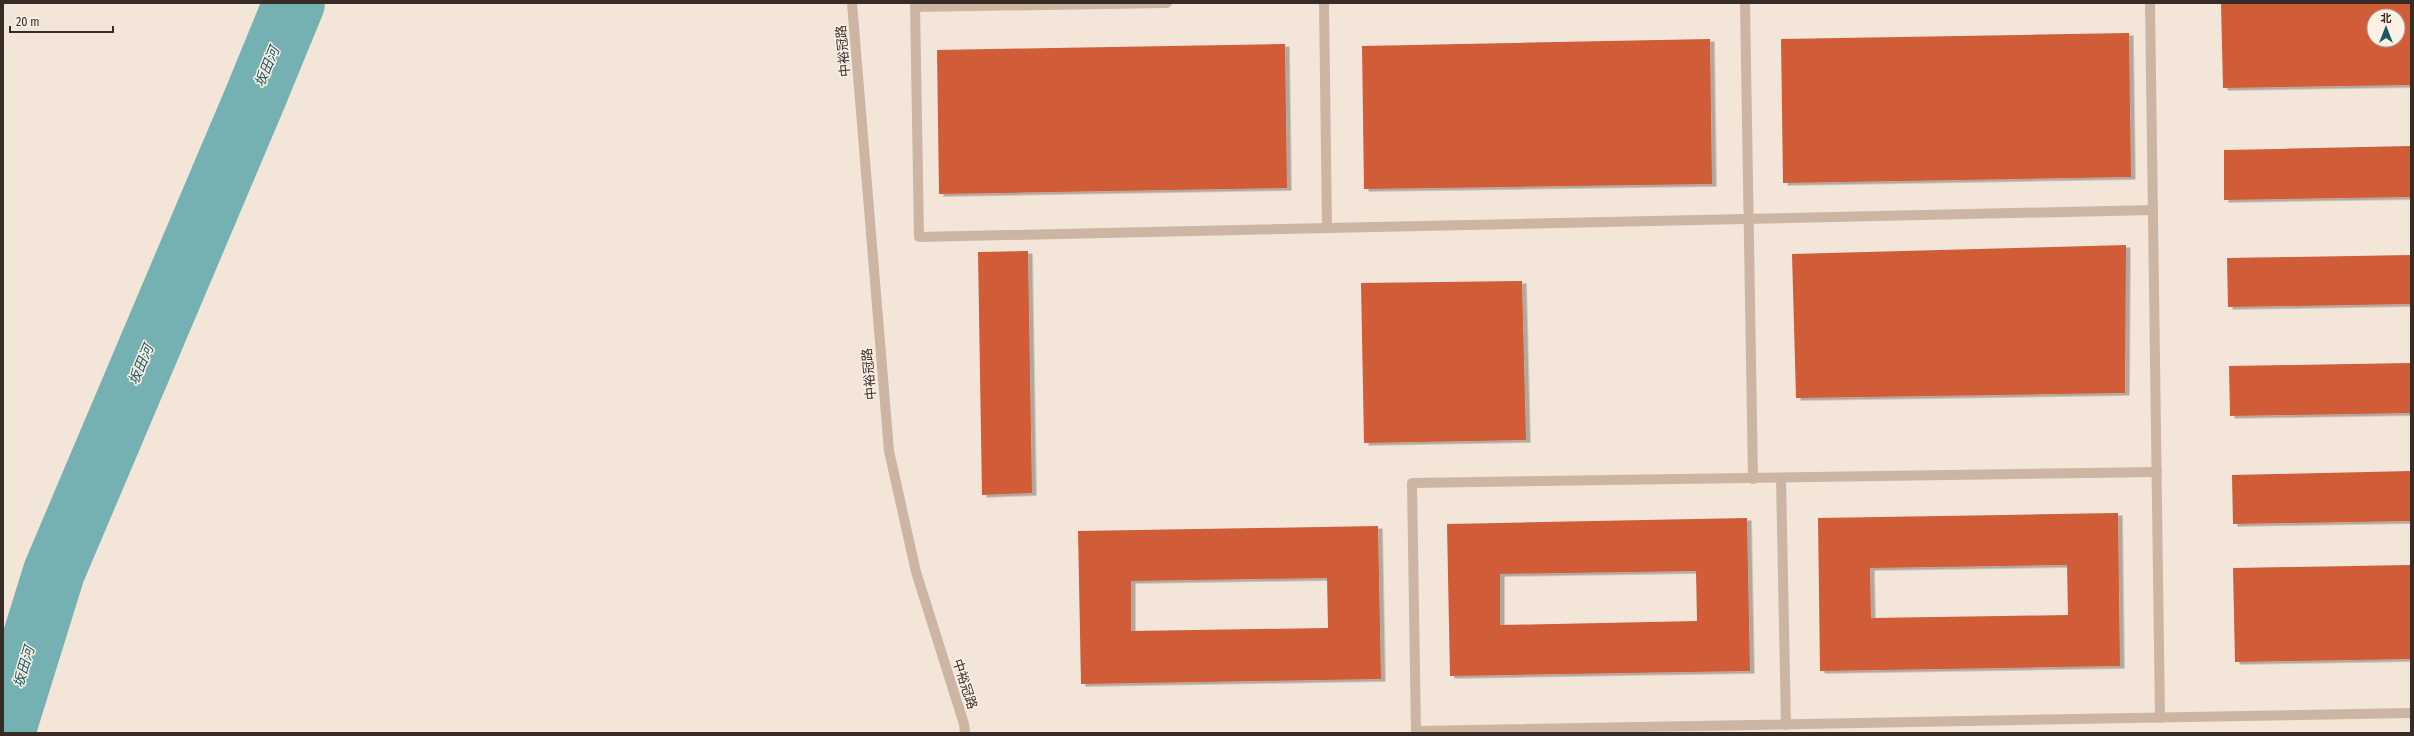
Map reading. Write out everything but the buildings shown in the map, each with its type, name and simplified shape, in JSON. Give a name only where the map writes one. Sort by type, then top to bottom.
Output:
[{"type":"street","name":"中裕冠路","points":[[852,3],[889,451],[916,572],[964,724],[964,733]]},
{"type":"street","points":[[1167,3],[915,5],[919,237],[2153,210]]},
{"type":"street","points":[[1324,3],[1327,228]]},
{"type":"street","points":[[1745,3],[1753,479]]},
{"type":"street","points":[[2150,3],[2160,718]]},
{"type":"street","points":[[2157,472],[1412,483],[1416,732],[1771,729],[1786,725],[2411,713]]},
{"type":"street","points":[[1781,478],[1786,725]]},
{"type":"waterway","name":"坂田河","points":[[4,733],[54,572],[294,3]]}]
